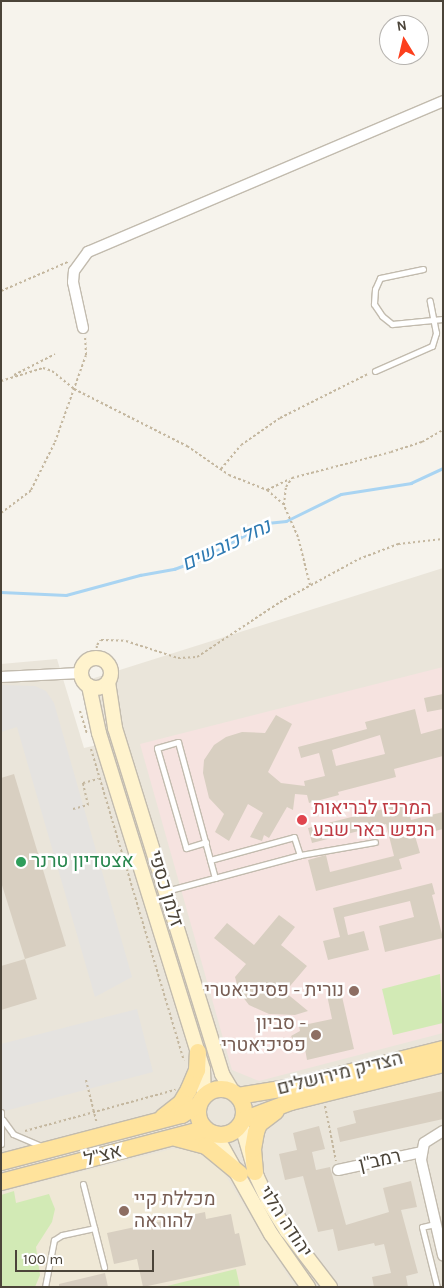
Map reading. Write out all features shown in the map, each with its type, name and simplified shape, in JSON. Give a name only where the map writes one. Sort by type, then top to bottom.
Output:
[{"type":"main road","name":"הצדיק מירושלים","points":[[235,1094],[287,1088],[443,1048]]},
{"type":"main road","points":[[197,1097],[215,1089],[235,1094],[244,1107],[242,1122],[227,1134],[210,1132],[198,1118],[197,1097],[196,1070],[198,1052]]},
{"type":"main road","name":"הצדיק מירושלים","points":[[242,1122],[291,1102],[443,1064]]},
{"type":"main road","name":"אצ\"ל","points":[[1,1162],[154,1122],[180,1103],[197,1097]]},
{"type":"main road","points":[[174,1138],[191,1140],[206,1146],[248,1173],[253,1141],[259,1124],[291,1102]]},
{"type":"main road","name":"אצ\"ל","points":[[1,1182],[174,1138],[210,1132]]},
{"type":"street","points":[[83,328],[73,282],[74,271],[88,252],[443,101]]},
{"type":"street","points":[[96,658],[108,664],[111,673],[108,682],[99,688],[89,686],[80,673],[85,662],[96,658]]},
{"type":"street","points":[[1,677],[80,673]]},
{"type":"street","name":"זלמן כספי","points":[[108,682],[114,728],[222,1074],[235,1094]]},
{"type":"street","name":"זלמן כספי","points":[[89,686],[106,776],[198,1052]]},
{"type":"street","name":"יהודה הלוי","points":[[242,1122],[248,1173],[271,1234],[308,1287]]},
{"type":"street","name":"רמב\"ן","points":[[443,1131],[431,1136],[421,1152],[443,1255]]},
{"type":"street","name":"יהודה הלוי","points":[[210,1132],[248,1173],[287,1231],[330,1287]]},
{"type":"street","name":"רמב\"ן","points":[[338,1170],[421,1152]]},
{"type":"lane","points":[[423,269],[380,278],[374,304],[382,316],[392,324],[443,319]]},
{"type":"lane","points":[[375,371],[432,346],[436,332],[430,301]]},
{"type":"lane","points":[[206,842],[186,848],[157,748],[178,742],[206,842],[215,878]]},
{"type":"lane","points":[[210,860],[294,837],[300,855]]},
{"type":"lane","points":[[166,891],[300,855],[375,842]]},
{"type":"lane","points":[[1,1112],[13,1134],[50,1149]]},
{"type":"lane","points":[[1,1144],[4,1120]]},
{"type":"lane","points":[[83,1184],[104,1267]]},
{"type":"lane","points":[[436,1224],[422,1227],[437,1287]]},
{"type":"lane","points":[[45,1287],[54,1240],[62,1235],[94,1228]]},
{"type":"path","points":[[1,291],[88,252]]},
{"type":"path","points":[[1,513],[9,509],[31,490],[55,442],[86,355],[83,328]]},
{"type":"path","points":[[2,382],[56,354]]},
{"type":"path","points":[[2,382],[43,368],[52,371],[74,389],[187,446],[221,470],[267,490],[284,505],[298,537],[310,585]]},
{"type":"path","points":[[221,470],[241,444],[280,418],[375,371]]},
{"type":"path","points":[[267,490],[292,478],[422,442],[443,430]]},
{"type":"path","points":[[284,505],[286,487],[292,478]]},
{"type":"path","points":[[96,658],[97,645],[101,640],[126,642],[178,658],[197,657],[310,585],[359,559],[398,544],[443,539]]},
{"type":"path","points":[[80,711],[106,776],[186,1067]]},
{"type":"path","points":[[73,809],[88,805],[82,783],[106,776]]},
{"type":"path","points":[[86,1080],[100,1136]]},
{"type":"path","points":[[13,1134],[168,1090],[197,1097]]},
{"type":"path","points":[[322,1094],[338,1170]]},
{"type":"shaded area","points":[[443,568],[443,1287],[1,1287],[1,664],[57,659],[84,748],[106,743],[88,680]]},
{"type":"shaded area","name":"המרכז לבריאות הנפש באר שבע","points":[[443,667],[443,1033],[259,1081],[232,1070],[140,744]]},
{"type":"shaded area","points":[[1,685],[35,686],[46,691],[54,703],[132,977],[95,997],[17,727],[1,732]]},
{"type":"shaded area","points":[[137,1009],[153,1072],[1,1112],[1,1044]]},
{"type":"shaded area","name":"מכללת קיי להוראה","points":[[172,1149],[192,1149],[209,1157],[224,1173],[295,1287],[1,1287],[1,1192]]},
{"type":"green space","points":[[440,974],[443,1023],[393,1035],[382,989]]},
{"type":"green space","points":[[14,1191],[16,1203],[49,1194],[55,1209],[52,1222],[36,1247],[40,1275],[35,1287],[1,1287],[1,1195]]},
{"type":"green space","points":[[236,1269],[240,1287],[163,1287]]},
{"type":"building","points":[[443,694],[443,709],[427,712],[424,698]]},
{"type":"building","points":[[415,709],[421,734],[443,728],[443,756],[394,769],[396,777],[338,792],[339,795],[309,803],[307,795],[295,794],[293,810],[287,807],[269,838],[264,835],[262,841],[250,837],[263,813],[248,804],[229,841],[215,832],[224,814],[209,798],[203,773],[204,760],[214,745],[226,737],[242,732],[265,733],[276,715],[292,724],[268,772],[281,783],[305,786],[304,781],[325,776],[319,753],[301,758],[298,747],[367,729],[365,722]],"holes":[[[380,735],[385,754],[336,766],[332,750]]]},
{"type":"building","name":"אצטדיון טרנר","points":[[14,774],[66,946],[25,959],[1,882],[1,778]]},
{"type":"building","points":[[407,803],[411,820],[443,812],[443,829],[415,836],[420,853],[399,859],[402,869],[316,891],[308,860],[326,855],[330,872],[394,856],[386,824],[312,843],[308,828]]},
{"type":"building","points":[[432,883],[435,894],[432,895],[443,938],[385,952],[379,926],[414,917],[410,901],[344,917],[348,935],[364,931],[369,950],[328,960],[323,941],[340,937],[333,908]]},
{"type":"building","points":[[279,915],[295,927],[281,945],[307,966],[285,992],[308,1011],[295,1015],[269,1014],[249,1005],[239,992],[235,977],[246,964],[214,938],[227,923],[254,945]]},
{"type":"building","points":[[25,959],[37,999],[1,1010],[1,966]]},
{"type":"building","points":[[341,992],[354,1049],[307,1060],[305,1049],[299,1050],[291,1036],[300,1031],[299,1026],[332,1019],[327,995]]},
{"type":"building","points":[[443,1091],[443,1119],[340,1142],[337,1128],[356,1123],[353,1111]]},
{"type":"building","points":[[319,1126],[325,1149],[312,1152],[316,1170],[330,1167],[346,1225],[389,1212],[383,1188],[411,1181],[417,1207],[401,1210],[418,1273],[406,1276],[408,1287],[374,1287],[372,1277],[391,1273],[384,1244],[375,1246],[374,1243],[338,1251],[333,1229],[318,1232],[303,1176],[285,1180],[279,1154],[297,1150],[293,1133]]},
{"type":"building","points":[[205,1212],[206,1219],[231,1214],[235,1234],[239,1233],[246,1265],[143,1287],[137,1259],[114,1264],[107,1233]]},
{"type":"building","points":[[105,1273],[108,1287],[59,1287],[59,1284]]},
{"type":"waterway","name":"נחל כובשים","points":[[1,592],[66,595],[140,575],[174,569],[201,559],[267,523],[286,521],[341,494],[411,483],[443,468]]},
{"type":"place","name":"המרכז לבריאות הנפש באר שבע","points":[[302,820]]},
{"type":"place","name":"אצטדיון טרנר","points":[[21,862]]},
{"type":"place","name":"נורית - פסיכיאטרי","points":[[354,991]]},
{"type":"place","name":"סביון - פסיכיאטרי","points":[[316,1035]]},
{"type":"place","name":"מכללת קיי להוראה","points":[[124,1211]]}]
